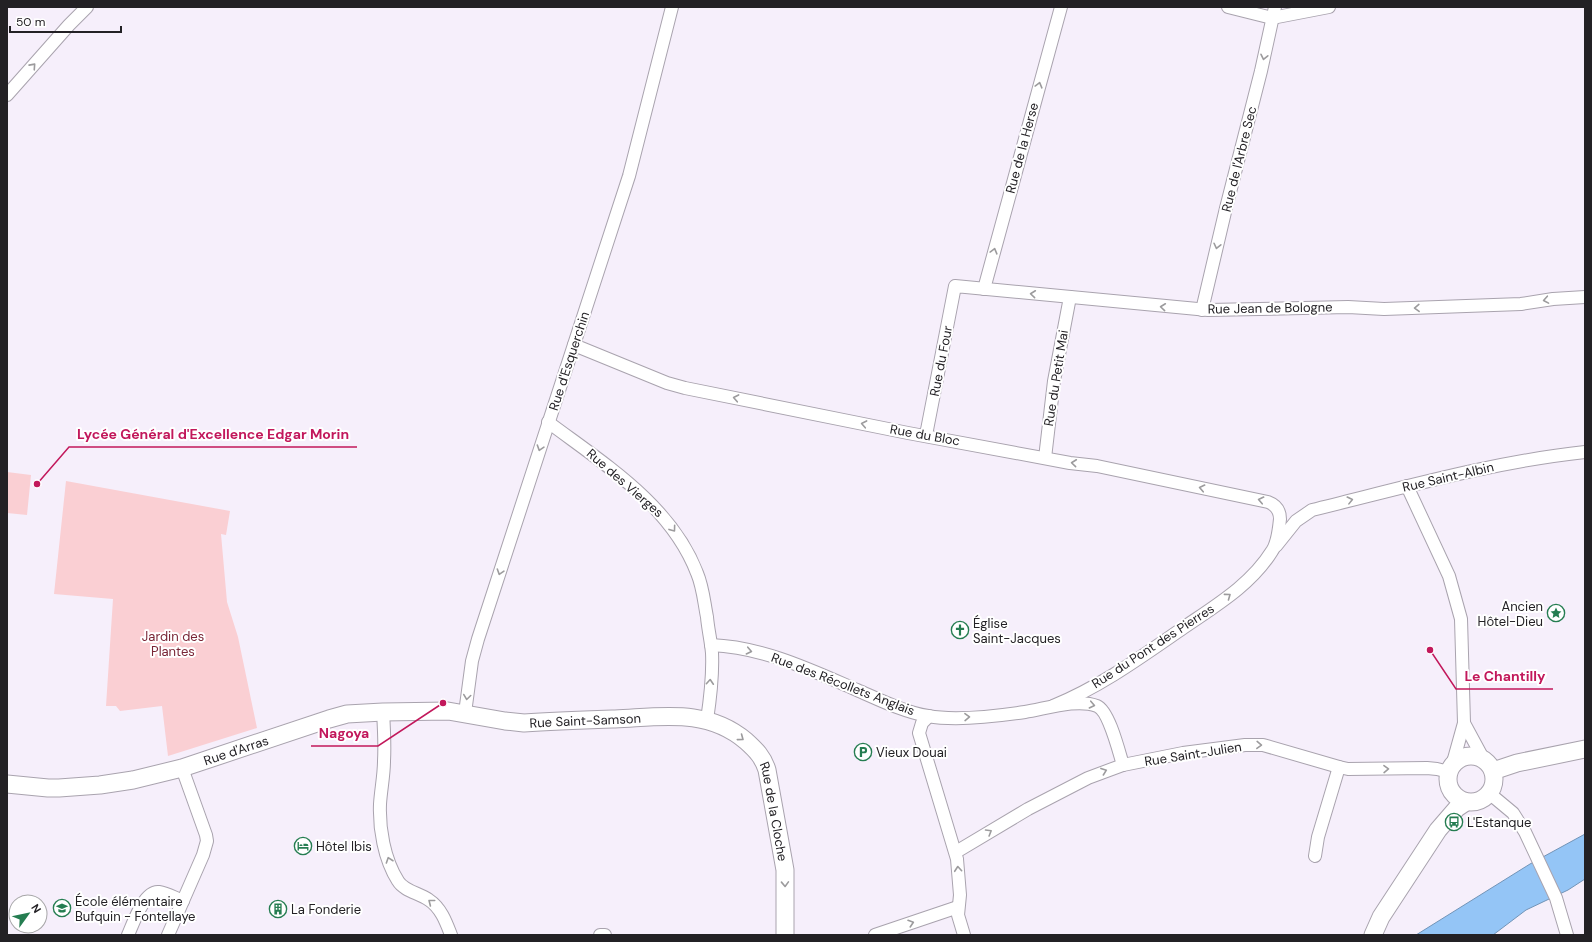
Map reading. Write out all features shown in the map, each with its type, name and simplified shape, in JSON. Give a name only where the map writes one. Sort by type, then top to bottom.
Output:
[{"type":"street","points":[[7,95],[69,25],[87,7]]},
{"type":"street","name":"Rue d'Esquerchin","points":[[464,714],[472,661],[478,639],[628,176],[672,7]]},
{"type":"street","name":"Rue de la Herse","points":[[984,289],[1061,7]]},
{"type":"street","points":[[1228,7],[1274,13],[1329,7]]},
{"type":"street","name":"Rue de l'Arbre Sec","points":[[1202,310],[1274,13]]},
{"type":"street","name":"Rue Jean de Bologne","points":[[955,286],[1202,310],[1348,307],[1384,309],[1521,304],[1554,298],[1585,298]]},
{"type":"street","name":"Rue du Four","points":[[926,435],[955,286]]},
{"type":"street","name":"Rue du Petit Mai","points":[[1044,458],[1054,381],[1070,298]]},
{"type":"street","name":"Rue du Bloc","points":[[574,345],[667,383],[685,388],[908,433],[926,435],[1044,458],[1098,466],[1268,502],[1273,504],[1279,511]]},
{"type":"street","name":"Rue des Vierges","points":[[548,422],[622,478],[658,511],[675,530],[688,552],[700,582],[711,645],[712,665],[707,720]]},
{"type":"street","name":"Rue Saint-Albin","points":[[1312,510],[1407,486],[1510,463],[1585,452]]},
{"type":"street","points":[[1407,486],[1449,576],[1460,611],[1462,628],[1464,723],[1450,774],[1445,806],[1438,830]]},
{"type":"street","name":"Rue du Pont des Pierres","points":[[1053,706],[1072,698],[1124,669],[1225,599],[1256,573],[1296,521],[1312,510]]},
{"type":"street","name":"Rue du Pont des Pierres","points":[[1273,550],[1280,524],[1279,511]]},
{"type":"street","name":"Rue des Récollets Anglais","points":[[711,645],[723,645],[762,653],[795,663],[900,708],[928,716],[981,716],[1023,712],[1053,706]]},
{"type":"street","name":"Rue du Pont des Pierres","points":[[1053,706],[1088,704],[1100,707],[1107,717],[1123,765]]},
{"type":"street","name":"Rue d'Arras","points":[[7,784],[48,788],[100,785],[132,780],[182,768],[347,714],[448,711],[464,714]]},
{"type":"street","points":[[383,712],[385,751],[380,804],[386,853],[398,882],[408,890],[430,900],[445,919],[452,935]]},
{"type":"street","name":"Rue Saint-Samson","points":[[464,714],[524,723],[669,716],[707,720]]},
{"type":"street","points":[[928,716],[922,723],[919,733],[956,852],[960,895],[958,907],[959,921],[964,935]]},
{"type":"street","name":"Rue de la Cloche","points":[[707,720],[722,726],[742,738],[762,756],[765,763],[785,870],[785,935]]},
{"type":"street","points":[[1373,935],[1381,917],[1438,830],[1457,808],[1466,802],[1479,801],[1489,793],[1494,784],[1488,765],[1464,723]]},
{"type":"street","name":"Rue Saint-Julien","points":[[956,852],[1063,790],[1098,774],[1123,765],[1183,753],[1245,745],[1263,745],[1339,767],[1356,769],[1427,768],[1437,769],[1450,774]]},
{"type":"street","points":[[1466,802],[1454,794],[1450,774],[1460,758],[1474,756],[1488,765],[1517,763],[1585,749]]},
{"type":"street","points":[[1315,856],[1318,837],[1339,767]]},
{"type":"street","points":[[168,935],[203,855],[207,841],[205,828],[182,768]]},
{"type":"street","points":[[1489,793],[1506,806],[1525,832],[1556,898],[1566,935]]},
{"type":"street","points":[[128,935],[144,901],[152,894],[160,892],[183,901]]},
{"type":"street","points":[[874,935],[958,907]]},
{"type":"street","points":[[1360,935],[1381,917]]},
{"type":"street","points":[[600,935],[605,935]]},
{"type":"green space","points":[[7,472],[31,475],[27,515],[7,513]]},
{"type":"green space","name":"Jardin des Plantes","points":[[66,481],[230,511],[226,535],[221,534],[227,602],[238,637],[257,728],[168,756],[162,706],[120,711],[116,706],[106,706],[113,599],[54,594]]},
{"type":"water","points":[[1585,834],[1585,879],[1568,890],[1526,910],[1493,935],[1416,935],[1530,864]]},
{"type":"place","name":"Lycée Général d'Excellence Edgar Morin","points":[[37,484]]},
{"type":"place","name":"Ancien Hôtel-Dieu","points":[[1556,613]]},
{"type":"place","name":"Église Saint-Jacques","points":[[960,630]]},
{"type":"place","name":"Le Chantilly","points":[[1430,650]]},
{"type":"place","name":"Nagoya","points":[[443,703]]},
{"type":"place","name":"Vieux Douai","points":[[863,752]]},
{"type":"place","name":"L'Estanque","points":[[1454,822]]},
{"type":"place","name":"Hôtel Ibis","points":[[303,846]]},
{"type":"place","name":"École élémentaire Bufquin - Fontellaye","points":[[62,908]]},
{"type":"place","name":"La Fonderie","points":[[278,909]]}]
